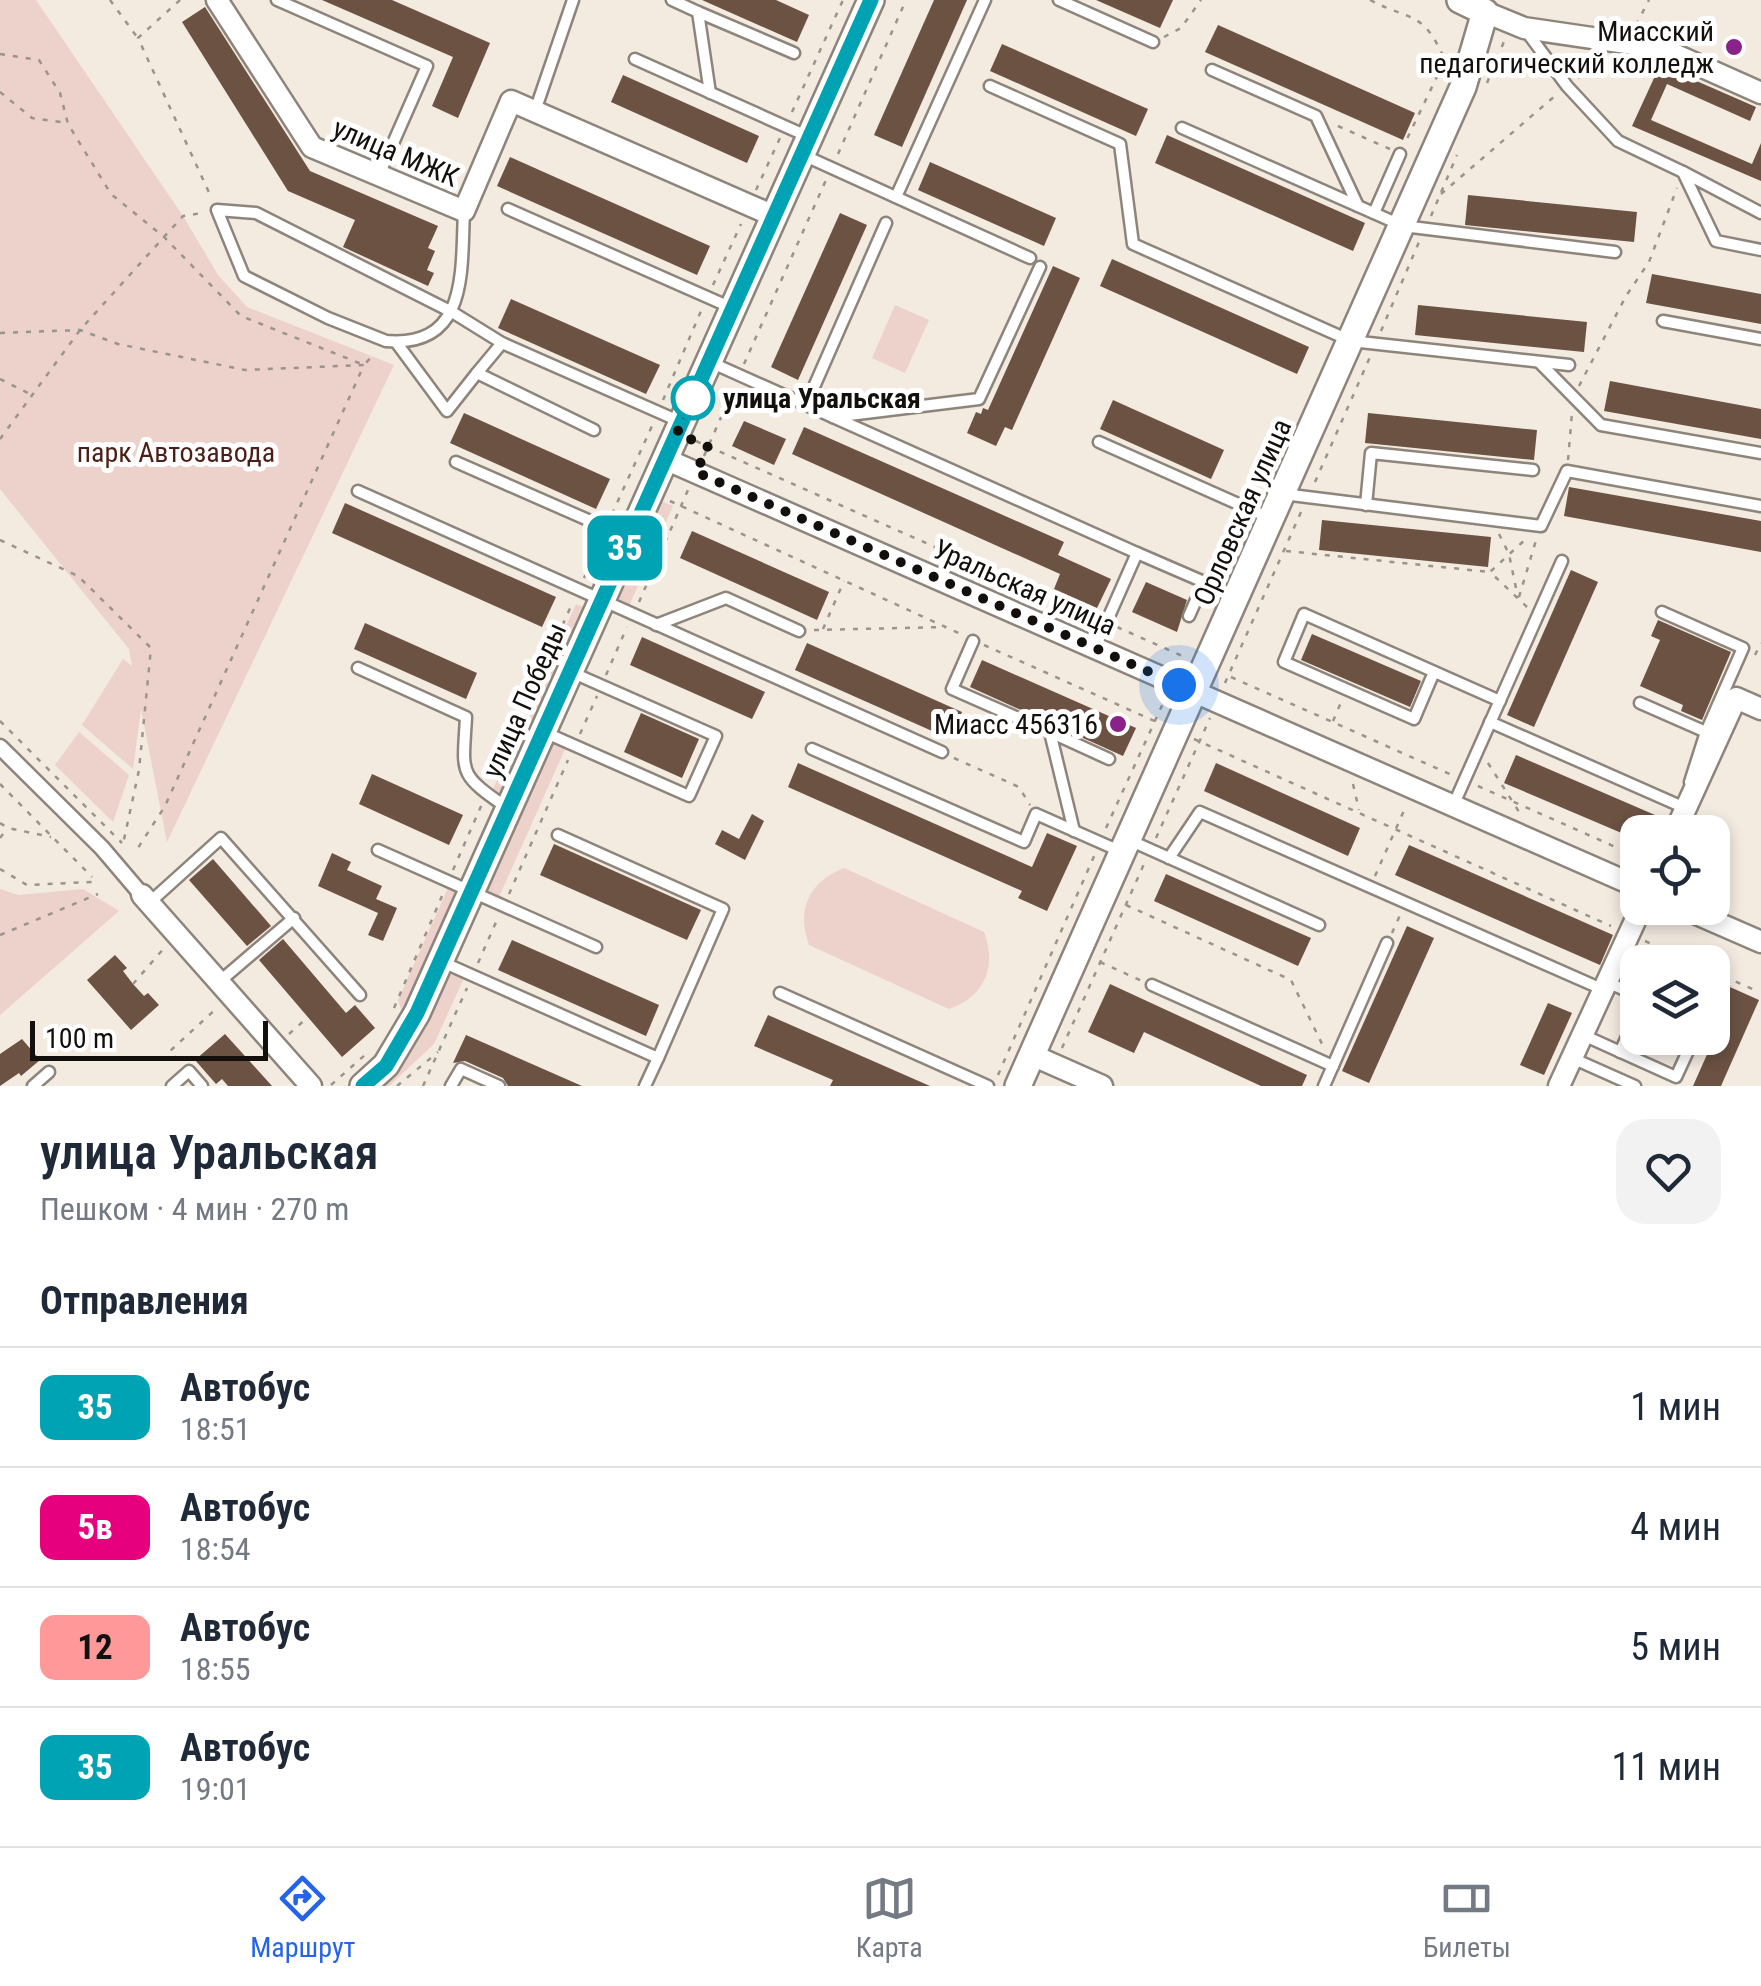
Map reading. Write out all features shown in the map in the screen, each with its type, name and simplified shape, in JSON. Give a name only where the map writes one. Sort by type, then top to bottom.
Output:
[{"type":"street","name":"улица МЖК","points":[[217,0],[312,147],[464,211],[511,101],[534,111]]},
{"type":"street","name":"улица Победы","points":[[363,1086],[386,1066],[403,1040],[440,961],[460,886],[508,809],[570,671],[590,595],[618,533],[650,492],[666,459],[872,0]]},
{"type":"street","points":[[1460,0],[1518,25],[1660,48],[1761,93]]},
{"type":"street","name":"Орловская улица","points":[[1018,1086],[1043,1060],[1125,846],[1176,731],[1205,697],[1272,519],[1295,496],[1414,228],[1485,12]]},
{"type":"street","points":[[534,111],[774,216]]},
{"type":"street","name":"Уральская улица","points":[[666,459],[1620,879]]},
{"type":"street","points":[[1682,815],[1736,698],[1761,709]]},
{"type":"street","points":[[0,747],[102,848],[221,992],[311,1086]]},
{"type":"street","points":[[1559,1086],[1634,925]]},
{"type":"street","points":[[1722,925],[1761,942]]},
{"type":"street","points":[[1043,1060],[1102,1086]]},
{"type":"lane","points":[[277,0],[427,66],[379,175]]},
{"type":"lane","points":[[534,111],[573,0]]},
{"type":"lane","points":[[672,0],[794,53]]},
{"type":"lane","points":[[896,197],[984,0]]},
{"type":"lane","points":[[1059,0],[1154,42]]},
{"type":"lane","points":[[698,12],[710,93]]},
{"type":"lane","points":[[1518,25],[1618,141],[1761,213]]},
{"type":"lane","points":[[635,60],[785,127],[832,168],[1030,258]]},
{"type":"lane","points":[[1212,70],[1316,116],[1359,206]]},
{"type":"lane","points":[[990,86],[1120,144],[1133,244],[1363,343],[1569,365]]},
{"type":"lane","points":[[1182,128],[1414,228],[1615,252]]},
{"type":"lane","points":[[1374,213],[1400,154]]},
{"type":"lane","points":[[1682,172],[1716,241],[1761,250]]},
{"type":"lane","points":[[508,209],[733,308]]},
{"type":"lane","points":[[464,211],[461,283],[452,312],[430,336],[392,342],[328,318],[244,276],[217,210],[256,212],[452,312],[502,343],[658,412],[679,428]]},
{"type":"lane","points":[[806,405],[886,222]]},
{"type":"lane","points":[[832,417],[979,399],[1040,266]]},
{"type":"lane","points":[[1663,321],[1761,338]]},
{"type":"lane","points":[[392,342],[447,411],[502,343]]},
{"type":"lane","points":[[709,362],[1204,582],[1189,616]]},
{"type":"lane","points":[[1538,362],[1601,425],[1761,452]]},
{"type":"lane","points":[[477,373],[594,430]]},
{"type":"lane","points":[[1099,442],[1272,519]]},
{"type":"lane","points":[[1366,505],[1371,454],[1533,470]]},
{"type":"lane","points":[[456,462],[618,533]]},
{"type":"lane","points":[[1295,496],[1540,526],[1567,471],[1761,506]]},
{"type":"lane","points":[[358,491],[942,752]]},
{"type":"lane","points":[[1095,648],[1138,553]]},
{"type":"lane","points":[[1452,806],[1562,561]]},
{"type":"lane","points":[[656,624],[726,598],[799,630]]},
{"type":"lane","points":[[1490,722],[1686,808],[1694,765],[1744,648],[1662,612]]},
{"type":"lane","points":[[1434,672],[1414,720],[1284,662],[1304,614],[1500,701]]},
{"type":"lane","points":[[974,640],[952,689],[1109,759]]},
{"type":"lane","points":[[358,668],[466,716],[464,769],[472,782],[508,809]]},
{"type":"lane","points":[[543,731],[690,796],[716,736],[570,671]]},
{"type":"lane","points":[[1640,702],[1706,732]]},
{"type":"lane","points":[[1050,732],[1074,830]]},
{"type":"lane","points":[[812,749],[1024,842],[1036,814],[1074,830],[1169,858],[1319,925]]},
{"type":"lane","points":[[1169,858],[1200,812],[1620,991]]},
{"type":"lane","points":[[558,836],[723,909],[645,1086]]},
{"type":"lane","points":[[146,899],[221,838],[360,995]]},
{"type":"lane","points":[[378,850],[596,947]]},
{"type":"lane","points":[[221,992],[294,918]]},
{"type":"lane","points":[[1324,1086],[1387,943]]},
{"type":"lane","points":[[440,961],[658,1058]]},
{"type":"lane","points":[[1152,985],[1333,1066]]},
{"type":"lane","points":[[780,993],[990,1086]]},
{"type":"lane","points":[[1583,1035],[1620,1052]]},
{"type":"lane","points":[[1627,1055],[1676,1077],[1686,1055]]},
{"type":"lane","points":[[1572,1058],[1635,1086]]},
{"type":"lane","points":[[452,1086],[460,1069],[499,1086]]},
{"type":"lane","points":[[172,1086],[188,1071],[202,1086]]},
{"type":"lane","points":[[33,1086],[49,1072]]},
{"type":"path","points":[[0,439],[80,330],[183,216],[217,210],[138,38],[110,0]]},
{"type":"path","points":[[138,38],[180,0]]},
{"type":"path","points":[[394,1013],[395,1002],[460,886],[487,794],[618,533],[658,412],[843,0]]},
{"type":"path","points":[[424,1086],[906,0]]},
{"type":"path","points":[[1154,42],[1181,28],[1200,0]]},
{"type":"path","points":[[1316,116],[1400,154],[1445,60],[1434,36],[1412,15],[1370,0]]},
{"type":"path","points":[[990,1086],[1125,846],[1176,731],[1205,697],[1284,551],[1295,496],[1414,228],[1440,194],[1567,86],[1627,44],[1649,0]]},
{"type":"path","points":[[1483,92],[1518,25]]},
{"type":"path","points":[[0,54],[39,60],[60,93],[68,124],[110,194],[164,237],[241,316],[364,365]]},
{"type":"path","points":[[0,92],[32,118],[68,124]]},
{"type":"path","points":[[1440,194],[1462,143]]},
{"type":"path","points":[[1567,471],[1573,397],[1660,240],[1682,172]]},
{"type":"path","points":[[0,334],[80,330],[118,344],[245,370],[364,365]]},
{"type":"path","points":[[136,852],[165,806],[364,365],[392,342]]},
{"type":"path","points":[[0,379],[32,395]]},
{"type":"path","points":[[679,428],[708,447],[1620,849]]},
{"type":"path","points":[[650,492],[1654,945]]},
{"type":"path","points":[[1494,521],[1509,554],[1518,599]]},
{"type":"path","points":[[1490,572],[1540,526]]},
{"type":"path","points":[[1518,599],[1540,526]]},
{"type":"path","points":[[0,540],[78,576],[152,648],[139,770],[123,844],[0,721]]},
{"type":"path","points":[[1284,551],[1490,572],[1537,617]]},
{"type":"path","points":[[822,630],[844,580]]},
{"type":"path","points":[[799,630],[947,627]]},
{"type":"path","points":[[1332,722],[1346,690]]},
{"type":"path","points":[[1043,1060],[1100,962],[1126,905],[1125,846],[1176,731]]},
{"type":"path","points":[[1479,746],[1522,817]]},
{"type":"path","points":[[942,752],[1019,787],[1036,814]]},
{"type":"path","points":[[1371,887],[1414,789],[1440,770]]},
{"type":"path","points":[[0,784],[92,876]]},
{"type":"path","points":[[0,823],[52,838]]},
{"type":"path","points":[[0,838],[8,828]]},
{"type":"path","points":[[0,869],[27,885],[92,882]]},
{"type":"path","points":[[0,936],[98,894]]},
{"type":"path","points":[[1126,905],[1290,980],[1333,1066]]},
{"type":"path","points":[[1393,930],[1398,918]]},
{"type":"path","points":[[133,984],[170,942]]},
{"type":"path","points":[[1100,962],[1152,985]]},
{"type":"path","points":[[1730,980],[1759,992]]},
{"type":"path","points":[[188,1071],[170,1051],[221,992]]},
{"type":"path","points":[[288,1035],[308,1017]]},
{"type":"path","points":[[397,1086],[439,1051]]},
{"type":"path","points":[[330,1086],[368,1052]]},
{"type":"green space","name":"парк Автозавода","points":[[0,0],[36,0],[183,216],[218,275],[247,307],[394,365],[167,842],[141,709],[133,769],[82,725],[123,659],[132,666],[129,649],[0,489]]},
{"type":"green space","points":[[895,305],[929,320],[905,373],[872,358]]},
{"type":"green space","points":[[661,501],[673,506],[629,606],[617,599]]},
{"type":"green space","points":[[576,604],[585,608],[500,795],[493,789]]},
{"type":"green space","points":[[79,732],[129,775],[113,822],[55,765]]},
{"type":"green space","points":[[551,743],[566,747],[499,897],[486,889]]},
{"type":"green space","points":[[844,868],[984,932],[989,957],[979,988],[949,1009],[809,945],[804,920],[808,898],[822,881]]},
{"type":"green space","points":[[448,888],[460,894],[403,1014],[398,1000]]},
{"type":"green space","points":[[0,889],[19,895],[83,889],[119,911],[0,1015]]},
{"type":"green space","points":[[448,974],[464,978],[434,1044],[389,1086],[379,1086],[413,1047]]},
{"type":"building","points":[[322,0],[392,0],[490,43],[458,118],[432,106],[453,57]]},
{"type":"building","points":[[702,0],[776,0],[809,15],[797,42]]},
{"type":"building","points":[[934,0],[967,0],[902,147],[874,135]]},
{"type":"building","points":[[1096,0],[1173,0],[1160,28]]},
{"type":"building","points":[[205,7],[310,171],[438,226],[428,248],[435,251],[427,270],[434,273],[428,286],[343,247],[355,220],[288,191],[182,22]]},
{"type":"building","points":[[1218,25],[1415,113],[1403,140],[1205,52]]},
{"type":"building","points":[[1002,44],[1148,109],[1136,136],[990,71]]},
{"type":"building","points":[[1660,65],[1756,107],[1750,121],[1667,84],[1651,120],[1752,164],[1761,143],[1761,181],[1632,126]]},
{"type":"building","points":[[623,75],[759,136],[747,163],[611,102]]},
{"type":"building","points":[[1167,135],[1365,223],[1353,251],[1155,163]]},
{"type":"building","points":[[510,157],[710,246],[697,275],[497,186]]},
{"type":"building","points":[[930,162],[1056,218],[1044,246],[918,190]]},
{"type":"building","points":[[1468,195],[1637,212],[1634,242],[1465,225]]},
{"type":"building","points":[[840,213],[867,225],[798,380],[771,367]]},
{"type":"building","points":[[1112,259],[1309,347],[1297,374],[1100,286]]},
{"type":"building","points":[[1053,266],[1080,278],[1012,430],[1005,427],[996,446],[967,433],[976,412],[988,410]]},
{"type":"building","points":[[1652,274],[1761,294],[1761,324],[1646,303]]},
{"type":"building","points":[[511,299],[660,365],[646,394],[498,328]]},
{"type":"building","points":[[1418,305],[1587,322],[1584,352],[1415,335]]},
{"type":"building","points":[[1610,381],[1761,409],[1761,439],[1604,411]]},
{"type":"building","points":[[1113,400],[1224,450],[1211,479],[1100,429]]},
{"type":"building","points":[[464,413],[610,479],[596,509],[450,443]]},
{"type":"building","points":[[1368,413],[1537,430],[1534,460],[1365,443]]},
{"type":"building","points":[[744,421],[786,439],[774,465],[732,446]]},
{"type":"building","points":[[804,427],[1064,542],[1058,555],[1111,579],[1097,608],[1054,589],[1060,574],[792,454]]},
{"type":"building","points":[[1569,487],[1761,521],[1761,552],[1564,516]]},
{"type":"building","points":[[345,503],[556,597],[542,627],[332,533]]},
{"type":"building","points":[[1322,520],[1491,537],[1488,567],[1319,550]]},
{"type":"building","points":[[692,531],[829,592],[817,620],[680,558]]},
{"type":"building","points":[[1571,570],[1598,582],[1534,727],[1507,715]]},
{"type":"building","points":[[1146,582],[1187,600],[1177,632],[1132,612]]},
{"type":"building","points":[[1658,620],[1731,652],[1702,720],[1681,711],[1683,705],[1640,686],[1660,640],[1651,636]]},
{"type":"building","points":[[365,623],[477,673],[466,699],[354,649]]},
{"type":"building","points":[[1312,634],[1421,681],[1410,707],[1301,660]]},
{"type":"building","points":[[642,637],[765,692],[752,719],[630,665]]},
{"type":"building","points":[[807,643],[962,712],[950,739],[795,670]]},
{"type":"building","points":[[982,660],[1136,728],[1123,756],[970,687]]},
{"type":"building","points":[[641,713],[699,739],[682,778],[624,752]]},
{"type":"building","points":[[1516,755],[1655,815],[1620,815],[1620,832],[1504,783]]},
{"type":"building","points":[[798,763],[1032,867],[1047,833],[1077,846],[1047,911],[1018,898],[1022,891],[788,787]]},
{"type":"building","points":[[1216,763],[1360,828],[1348,856],[1204,791]]},
{"type":"building","points":[[372,774],[463,815],[449,845],[359,804]]},
{"type":"building","points":[[752,814],[764,821],[745,860],[715,844],[722,830],[739,839]]},
{"type":"building","points":[[554,844],[701,910],[687,940],[540,875]]},
{"type":"building","points":[[1409,845],[1613,935],[1600,965],[1395,875]]},
{"type":"building","points":[[332,853],[351,862],[347,870],[382,886],[376,899],[397,908],[383,941],[368,935],[378,913],[318,886]]},
{"type":"building","points":[[213,859],[271,926],[247,946],[189,880]]},
{"type":"building","points":[[1166,874],[1311,938],[1298,966],[1154,901]]},
{"type":"building","points":[[1407,926],[1434,938],[1369,1083],[1342,1071]]},
{"type":"building","points":[[283,939],[346,1013],[355,1005],[375,1028],[342,1057],[259,960]]},
{"type":"building","points":[[512,940],[659,1005],[646,1036],[498,970]]},
{"type":"building","points":[[115,955],[127,968],[123,971],[133,984],[159,1005],[131,1030],[87,980]]},
{"type":"building","points":[[1110,984],[1307,1075],[1302,1086],[1261,1086],[1144,1032],[1134,1053],[1088,1032]]},
{"type":"building","points":[[1730,987],[1759,1000],[1721,1086],[1693,1086],[1707,1055],[1730,1055]]},
{"type":"building","points":[[1548,1003],[1572,1013],[1544,1075],[1520,1065]]},
{"type":"building","points":[[768,1015],[930,1086],[830,1086],[833,1080],[754,1046]]},
{"type":"building","points":[[225,1034],[272,1086],[228,1086],[222,1079],[216,1084],[195,1060]]},
{"type":"building","points":[[466,1035],[582,1086],[508,1086],[503,1078],[465,1061],[453,1063]]},
{"type":"building","points":[[22,1039],[40,1060],[21,1076],[19,1073],[0,1086],[0,1054]]},
{"type":"bus line","name":"35","points":[[363,1086],[386,1066],[417,1013],[871,0]]},
{"type":"place","name":"Миасский педагогический колледж","points":[[1734,47]]},
{"type":"place","name":"улица Уральская","points":[[693,398]]},
{"type":"place","name":"Миасс 456316","points":[[1118,724]]},
{"type":"route","points":[[693,398],[677,433],[708,447],[696,472],[1179,685]]}]
